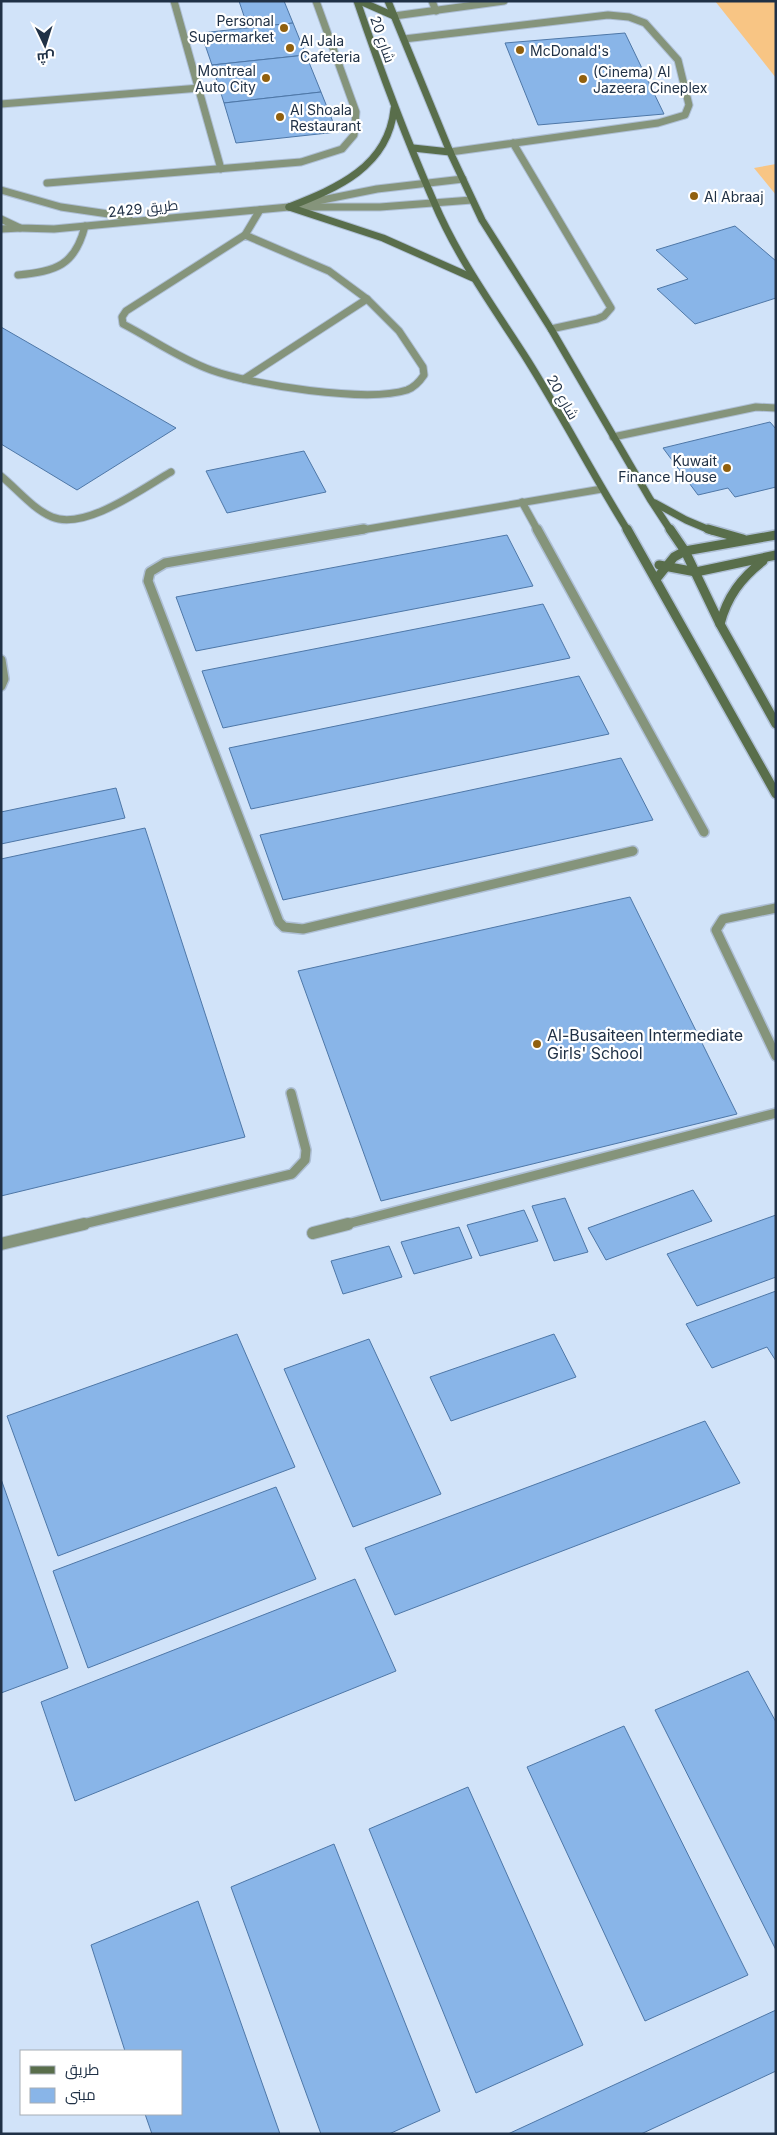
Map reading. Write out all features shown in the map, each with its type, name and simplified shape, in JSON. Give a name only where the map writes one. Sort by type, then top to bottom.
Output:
[{"type":"main road","points":[[359,1],[394,16]]},
{"type":"main road","name":"شارع 20","points":[[359,1],[394,109],[413,148],[434,203],[473,278],[529,363],[602,489],[647,560],[776,794]]},
{"type":"main road","name":"شارع 20","points":[[388,1],[450,152],[482,220],[551,329],[650,500],[684,551],[720,624],[776,724]]},
{"type":"main road","points":[[289,207],[326,193],[356,175],[378,154],[390,132],[394,109]]},
{"type":"main road","points":[[413,148],[450,152]]},
{"type":"main road","points":[[289,207],[367,230],[404,244],[473,278]]},
{"type":"main road","points":[[650,500],[684,520],[718,533],[748,540]]},
{"type":"main road","points":[[656,578],[674,557],[684,551],[776,535]]},
{"type":"main road","points":[[647,560],[665,568],[696,572],[766,559],[776,555]]},
{"type":"main road","points":[[720,624],[727,599],[734,588],[742,577],[766,559]]},
{"type":"street","points":[[174,1],[200,88],[220,168]]},
{"type":"street","name":"طريق 2429","points":[[46,183],[300,162],[334,154],[353,140],[358,125],[356,112],[316,1]]},
{"type":"street","points":[[432,1],[436,11]]},
{"type":"street","points":[[394,16],[504,1]]},
{"type":"street","points":[[404,39],[608,15],[629,17],[645,23],[678,60],[690,105],[685,115],[658,123],[450,152]]},
{"type":"street","points":[[1,104],[200,88]]},
{"type":"street","points":[[514,143],[610,308],[604,316],[597,319],[551,329]]},
{"type":"street","name":"طريق 2429","points":[[289,207],[361,191],[463,179]]},
{"type":"street","points":[[1,190],[61,207],[106,215],[155,219]]},
{"type":"street","name":"طريق 2429","points":[[1,219],[20,228],[54,229],[289,207],[357,207],[472,200]]},
{"type":"street","points":[[246,236],[329,271],[368,299],[399,331],[423,367],[424,375],[418,383],[408,390],[394,392],[332,392],[244,379],[211,370],[123,324],[122,317],[126,311],[246,236],[260,210]]},
{"type":"street","points":[[18,275],[42,272],[64,264],[78,252],[85,226]]},
{"type":"street","points":[[1,230],[20,228]]},
{"type":"street","points":[[244,379],[368,299]]},
{"type":"street","points":[[613,437],[756,407],[776,408]]},
{"type":"street","points":[[1,476],[52,516],[65,520],[79,519],[94,514],[171,472]]},
{"type":"street","points":[[602,489],[165,563],[150,572],[148,581],[275,913],[284,927],[303,929],[633,851]]},
{"type":"street","points":[[522,502],[704,832]]},
{"type":"street","points":[[1,660],[4,678],[1,686]]},
{"type":"street","points":[[776,908],[723,919],[716,930],[776,1056]]},
{"type":"street","points":[[1,1244],[292,1174],[304,1160],[306,1150],[291,1093]]},
{"type":"street","points":[[313,1232],[776,1113]]},
{"type":"shaded area","points":[[715,1],[776,1],[776,78]]},
{"type":"shaded area","points":[[776,164],[776,195],[754,168]]},
{"type":"building","points":[[239,1],[284,1],[293,23],[248,28]]},
{"type":"building","points":[[293,23],[306,55],[212,65],[201,33]]},
{"type":"building","name":"(Cinema) Al Jazeera Cineplex","points":[[625,33],[664,114],[538,125],[505,43]]},
{"type":"building","name":"Montreal Auto City","points":[[306,55],[321,92],[224,103],[212,65]]},
{"type":"building","name":"Al Shoala Restaurant","points":[[321,92],[337,132],[236,143],[224,103]]},
{"type":"building","points":[[735,226],[776,261],[776,298],[695,324],[657,289],[688,279],[656,250]]},
{"type":"building","points":[[1,327],[176,428],[77,490],[1,444]]},
{"type":"building","name":"Kuwait Finance House","points":[[770,422],[776,429],[776,487],[735,497],[728,488],[698,495],[663,448]]},
{"type":"building","points":[[304,451],[326,492],[227,513],[206,471]]},
{"type":"building","points":[[507,535],[533,586],[196,651],[176,597]]},
{"type":"building","points":[[543,604],[570,658],[223,728],[202,671]]},
{"type":"building","points":[[579,676],[609,734],[251,809],[229,748]]},
{"type":"building","points":[[621,758],[653,820],[283,900],[260,835]]},
{"type":"building","points":[[116,788],[125,818],[1,844],[1,812]]},
{"type":"building","points":[[145,828],[245,1137],[1,1196],[1,859]]},
{"type":"building","points":[[630,897],[737,1114],[381,1201],[298,971]]},
{"type":"building","points":[[693,1190],[712,1221],[606,1260],[588,1228]]},
{"type":"building","points":[[565,1198],[588,1252],[554,1261],[532,1206]]},
{"type":"building","points":[[524,1210],[538,1241],[480,1256],[467,1225]]},
{"type":"building","points":[[776,1215],[776,1277],[697,1306],[667,1254]]},
{"type":"building","points":[[459,1227],[472,1258],[414,1274],[401,1242]]},
{"type":"building","points":[[389,1246],[402,1277],[343,1294],[331,1261]]},
{"type":"building","points":[[776,1291],[776,1361],[767,1347],[712,1368],[686,1324]]},
{"type":"building","points":[[237,1334],[295,1467],[58,1556],[7,1416]]},
{"type":"building","points":[[554,1334],[576,1377],[451,1421],[430,1377]]},
{"type":"building","points":[[369,1339],[441,1494],[353,1527],[284,1369]]},
{"type":"building","points":[[705,1421],[740,1483],[395,1615],[365,1548]]},
{"type":"building","points":[[1,1479],[68,1668],[1,1693]]},
{"type":"building","points":[[276,1487],[316,1579],[88,1668],[53,1571]]},
{"type":"building","points":[[355,1579],[396,1671],[75,1801],[41,1702]]},
{"type":"building","points":[[748,1671],[776,1722],[776,1950],[655,1710]]},
{"type":"building","points":[[624,1726],[748,1975],[645,2021],[527,1767]]},
{"type":"building","points":[[468,1787],[583,2045],[476,2093],[369,1829]]},
{"type":"building","points":[[334,1844],[440,2111],[389,2134],[321,2134],[231,1887]]},
{"type":"building","points":[[198,1901],[280,2134],[152,2134],[145,2115],[182,2115],[182,2050],[125,2050],[91,1945]]},
{"type":"building","points":[[776,2010],[776,2071],[641,2134],[508,2134]]},
{"type":"place","name":"Personal Supermarket","points":[[284,28]]},
{"type":"place","name":"Al Jala Cafeteria","points":[[290,48]]},
{"type":"place","name":"McDonald's","points":[[520,50]]},
{"type":"place","name":"Montreal Auto City","points":[[266,78]]},
{"type":"place","name":"(Cinema) Al Jazeera Cineplex","points":[[583,79]]},
{"type":"place","name":"Al Shoala Restaurant","points":[[280,117]]},
{"type":"place","name":"Al Abraaj","points":[[694,196]]},
{"type":"place","name":"Kuwait Finance House","points":[[727,468]]},
{"type":"place","name":"Al-Busaiteen Intermediate Girls' School","points":[[537,1044]]}]
